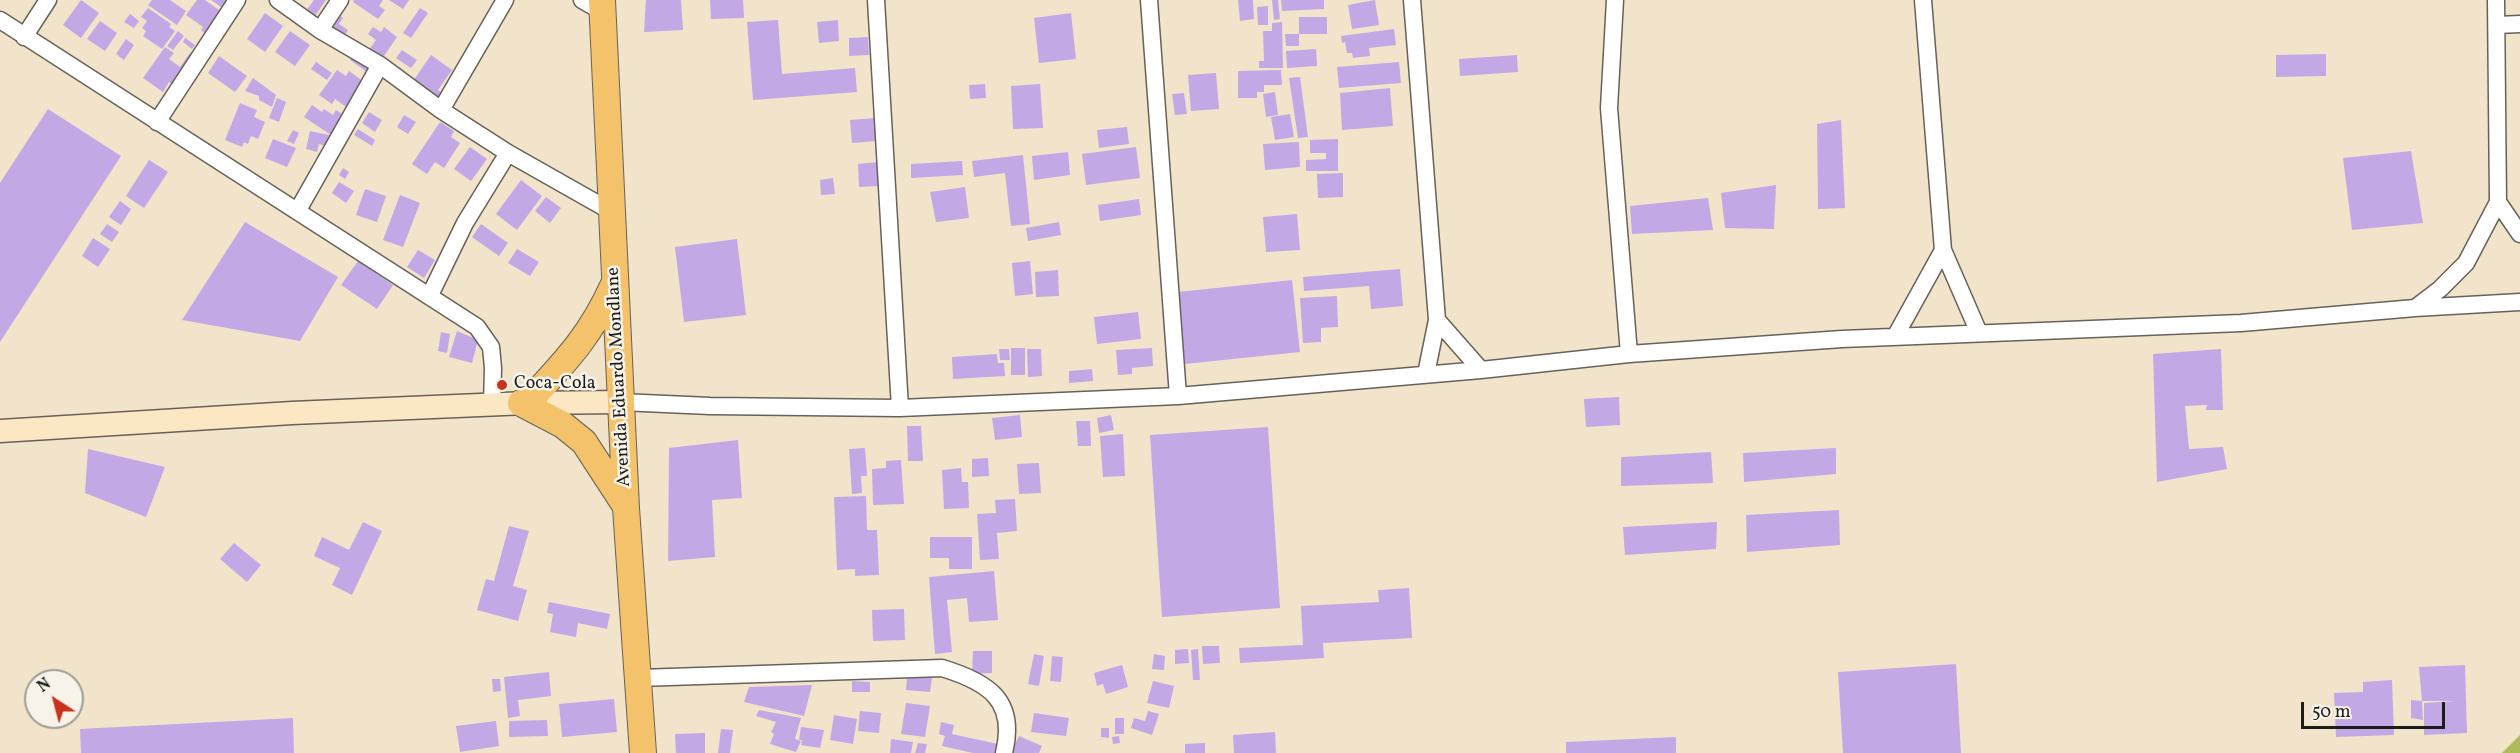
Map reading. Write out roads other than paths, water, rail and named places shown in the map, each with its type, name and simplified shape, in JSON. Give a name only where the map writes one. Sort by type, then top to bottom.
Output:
[{"type":"main road","name":"Avenida Eduardo Mondlane","points":[[596,4],[614,213],[615,283],[626,508],[643,753]]},
{"type":"main road","points":[[524,403],[584,340],[601,314],[615,283]]},
{"type":"main road","points":[[0,431],[292,413],[524,403],[621,402]]},
{"type":"main road","points":[[524,403],[563,424],[584,442],[626,508]]},
{"type":"street","points":[[24,37],[48,0]]},
{"type":"street","points":[[157,122],[237,0]]},
{"type":"street","points":[[278,0],[320,30],[380,64],[441,110],[508,153],[614,213]]},
{"type":"street","points":[[320,30],[340,0]]},
{"type":"street","points":[[441,110],[506,0]]},
{"type":"street","points":[[876,0],[900,408]]},
{"type":"street","points":[[1149,0],[1178,396]]},
{"type":"street","points":[[1412,0],[1437,320],[1426,374]]},
{"type":"street","points":[[1615,0],[1610,108],[1629,354]]},
{"type":"street","points":[[1923,0],[1943,250],[1979,333]]},
{"type":"street","points":[[2415,308],[2466,263],[2498,202],[2496,0]]},
{"type":"street","points":[[0,20],[477,327],[490,347],[493,368],[492,406]]},
{"type":"street","points":[[2497,25],[2520,24]]},
{"type":"street","points":[[298,210],[380,64]]},
{"type":"street","points":[[430,296],[465,223],[508,153]]},
{"type":"street","points":[[2498,202],[2520,234]]},
{"type":"street","points":[[1896,335],[1943,250]]},
{"type":"street","points":[[621,402],[710,406],[900,408],[1178,396],[1481,370],[1629,354],[1896,335],[2241,323],[2415,308],[2520,302]]},
{"type":"street","points":[[1437,320],[1481,370]]},
{"type":"street","points":[[639,678],[942,668],[973,677],[993,694],[1006,712],[1008,736],[1004,753]]},
{"type":"place","name":"Coca-Cola","points":[[502,385]]}]
